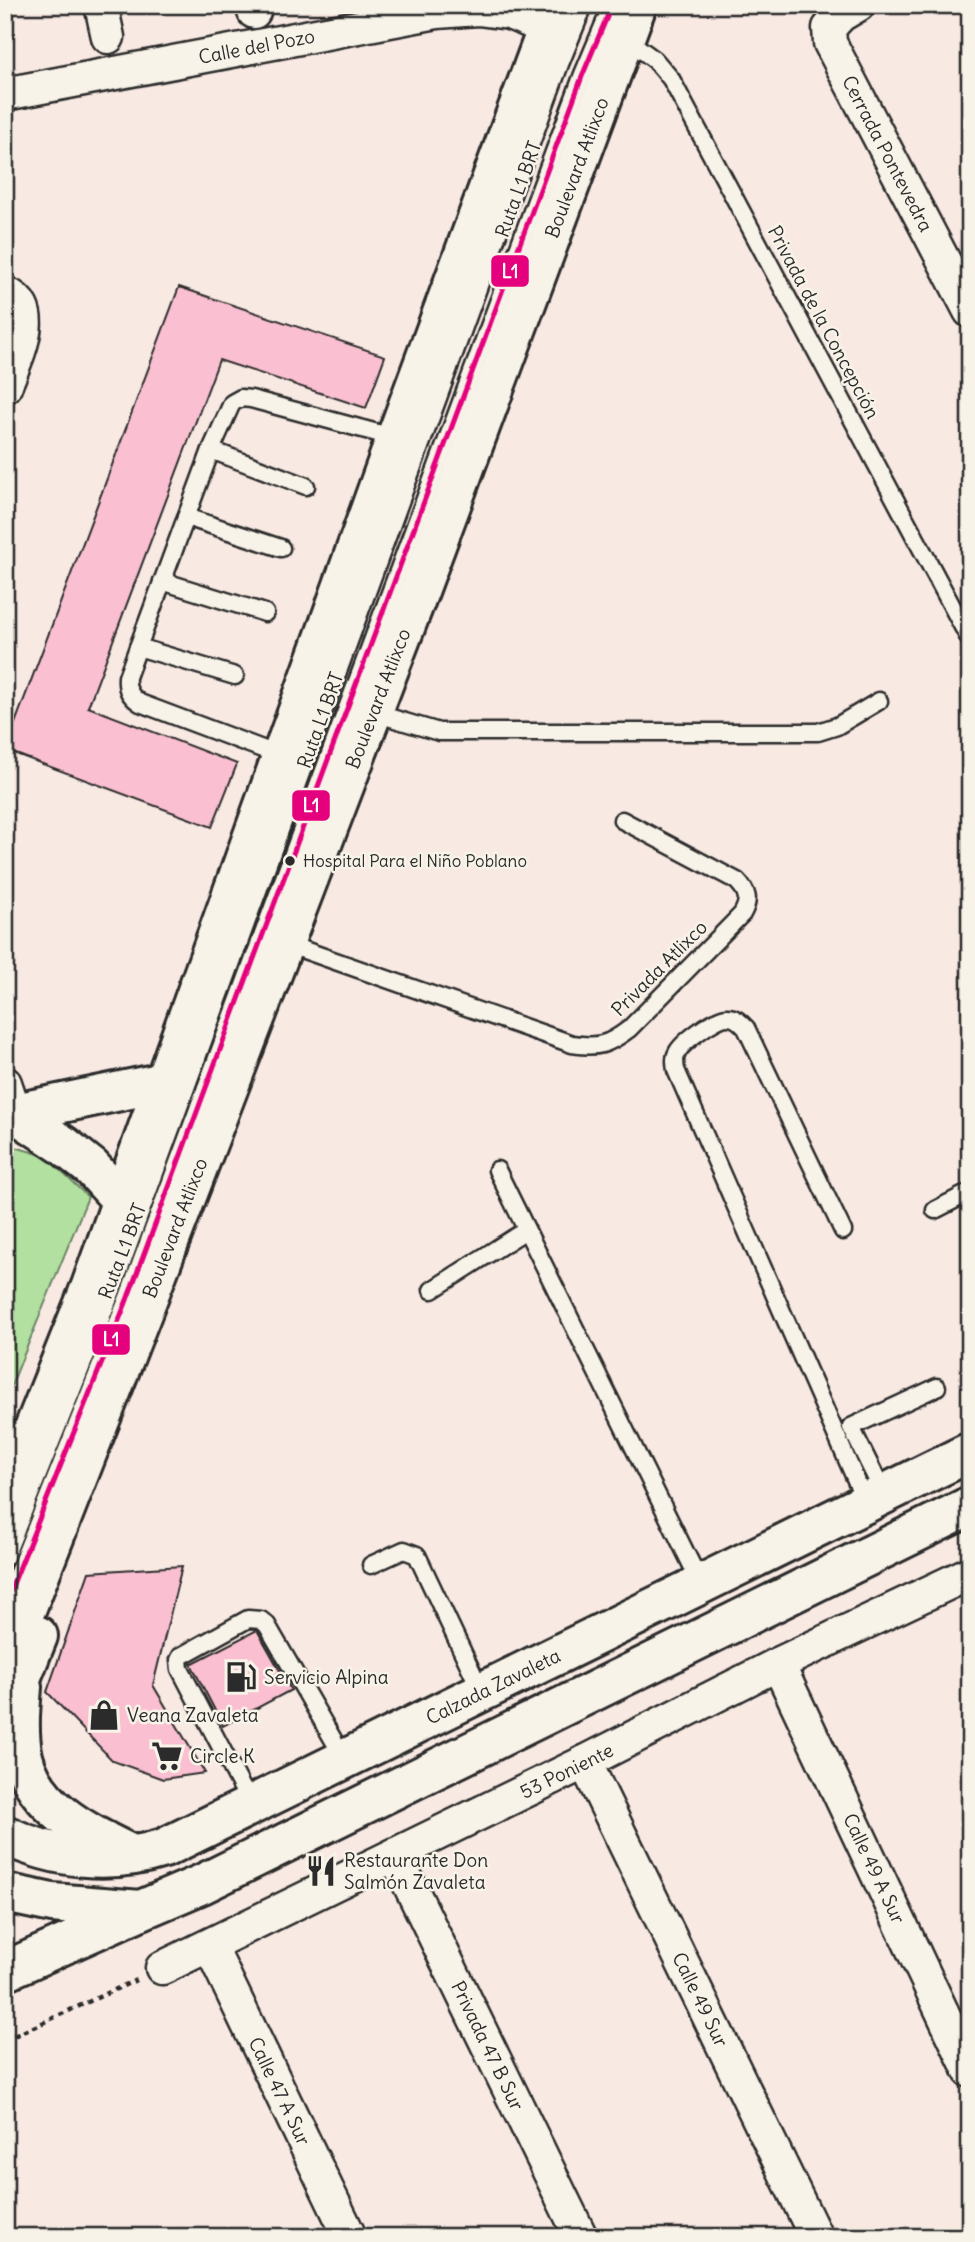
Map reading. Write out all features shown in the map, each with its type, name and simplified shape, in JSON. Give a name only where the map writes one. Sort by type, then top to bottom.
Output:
[{"type":"main road","name":"Boulevard Atlixco","points":[[11,1676],[118,1297],[122,1201],[396,438],[559,11]]},
{"type":"main road","name":"Boulevard Atlixco","points":[[5,1501],[118,1297],[181,1208],[419,591],[625,16]]},
{"type":"main road","points":[[9,1104],[164,1082]]},
{"type":"main road","points":[[5,1431],[69,1272],[122,1201],[92,1168],[9,1104]]},
{"type":"main road","points":[[5,1718],[11,1676],[174,1279],[181,1208]]},
{"type":"main road","name":"Calzada Zavaleta","points":[[5,1835],[46,1851],[108,1858],[146,1854],[171,1845],[970,1452]]},
{"type":"main road","points":[[5,1971],[202,1884],[970,1506]]},
{"type":"main road","points":[[11,1676],[20,1721],[23,1756],[37,1788],[76,1826],[132,1855]]},
{"type":"main road","points":[[5,1893],[52,1903],[141,1910]]},
{"type":"street","points":[[101,5],[108,37]]},
{"type":"street","name":"Cerrada Pontevedra","points":[[858,5],[841,15],[829,28],[830,43],[970,311]]},
{"type":"street","name":"Calle del Pozo","points":[[5,94],[437,12],[478,9],[509,13],[559,11]]},
{"type":"street","points":[[5,293],[14,297],[26,316],[23,341],[5,387]]},
{"type":"street","name":"53 Poniente","points":[[162,1968],[585,1762],[778,1664],[969,1574]]},
{"type":"street","name":"Calle 49 A Sur","points":[[778,1664],[970,2071]]},
{"type":"street","name":"Calle 49 Sur","points":[[585,1762],[816,2237]]},
{"type":"street","name":"Privada 47 B Sur","points":[[395,1855],[581,2237]]},
{"type":"street","name":"Calle 47 A Sur","points":[[210,1946],[345,2235]]},
{"type":"lane","name":"Ruta L1 BRT","points":[[5,1605],[555,77],[559,11]]},
{"type":"lane","name":"Ruta L1 BRT","points":[[5,1557],[118,1297],[578,87],[625,16]]},
{"type":"lane","name":"Privada de la Concepción","points":[[625,16],[671,79],[970,640]]},
{"type":"lane","points":[[281,757],[140,703],[131,697],[127,677],[211,450],[226,411],[232,403],[241,398],[251,399],[396,438]]},
{"type":"lane","points":[[211,450],[306,486]]},
{"type":"lane","points":[[186,517],[281,548]]},
{"type":"lane","points":[[162,581],[265,613]]},
{"type":"lane","points":[[138,647],[235,676]]},
{"type":"lane","points":[[371,712],[439,732],[818,732],[837,726],[879,701]]},
{"type":"lane","name":"Privada Atlixco","points":[[283,943],[572,1044],[591,1047],[612,1042],[629,1029],[742,914],[748,902],[746,890],[737,881],[622,820]]},
{"type":"lane","points":[[844,1231],[746,1028],[737,1019],[726,1016],[715,1021],[677,1052],[677,1070],[834,1435],[875,1499]]},
{"type":"lane","points":[[497,1170],[701,1584]]},
{"type":"lane","points":[[935,1210],[970,1192]]},
{"type":"lane","points":[[432,1290],[526,1230]]},
{"type":"lane","points":[[834,1435],[937,1387]]},
{"type":"lane","points":[[851,1427],[875,1499]]},
{"type":"lane","points":[[371,1564],[404,1550],[417,1556],[482,1693]]},
{"type":"lane","points":[[251,1806],[179,1664],[181,1656],[248,1619],[261,1620],[267,1625],[345,1760]]},
{"type":"path","points":[[5,2040],[162,1968]]},
{"type":"green space","points":[[5,1144],[45,1156],[88,1197],[5,1401]]},
{"type":"building","points":[[179,287],[385,356],[366,408],[219,360],[88,707],[237,764],[212,827],[5,750]]},
{"type":"building","points":[[182,1566],[153,1685],[205,1773],[163,1779],[113,1761],[47,1692],[89,1572]]},
{"type":"building","name":"Servicio Alpina","points":[[257,1630],[291,1690],[223,1726],[191,1664]]},
{"type":"transit line","name":"L1","points":[[5,1604],[127,1300],[583,74],[612,5]]},
{"type":"place","name":"Hospital Para el Niño Poblano","points":[[290,861]]},
{"type":"place","name":"Servicio Alpina","points":[[241,1677]]},
{"type":"place","name":"Veana Zavaleta","points":[[104,1715]]},
{"type":"place","name":"Circle K","points":[[167,1756]]},
{"type":"place","name":"Restaurante Don Salmón Zavaleta","points":[[321,1871]]}]
